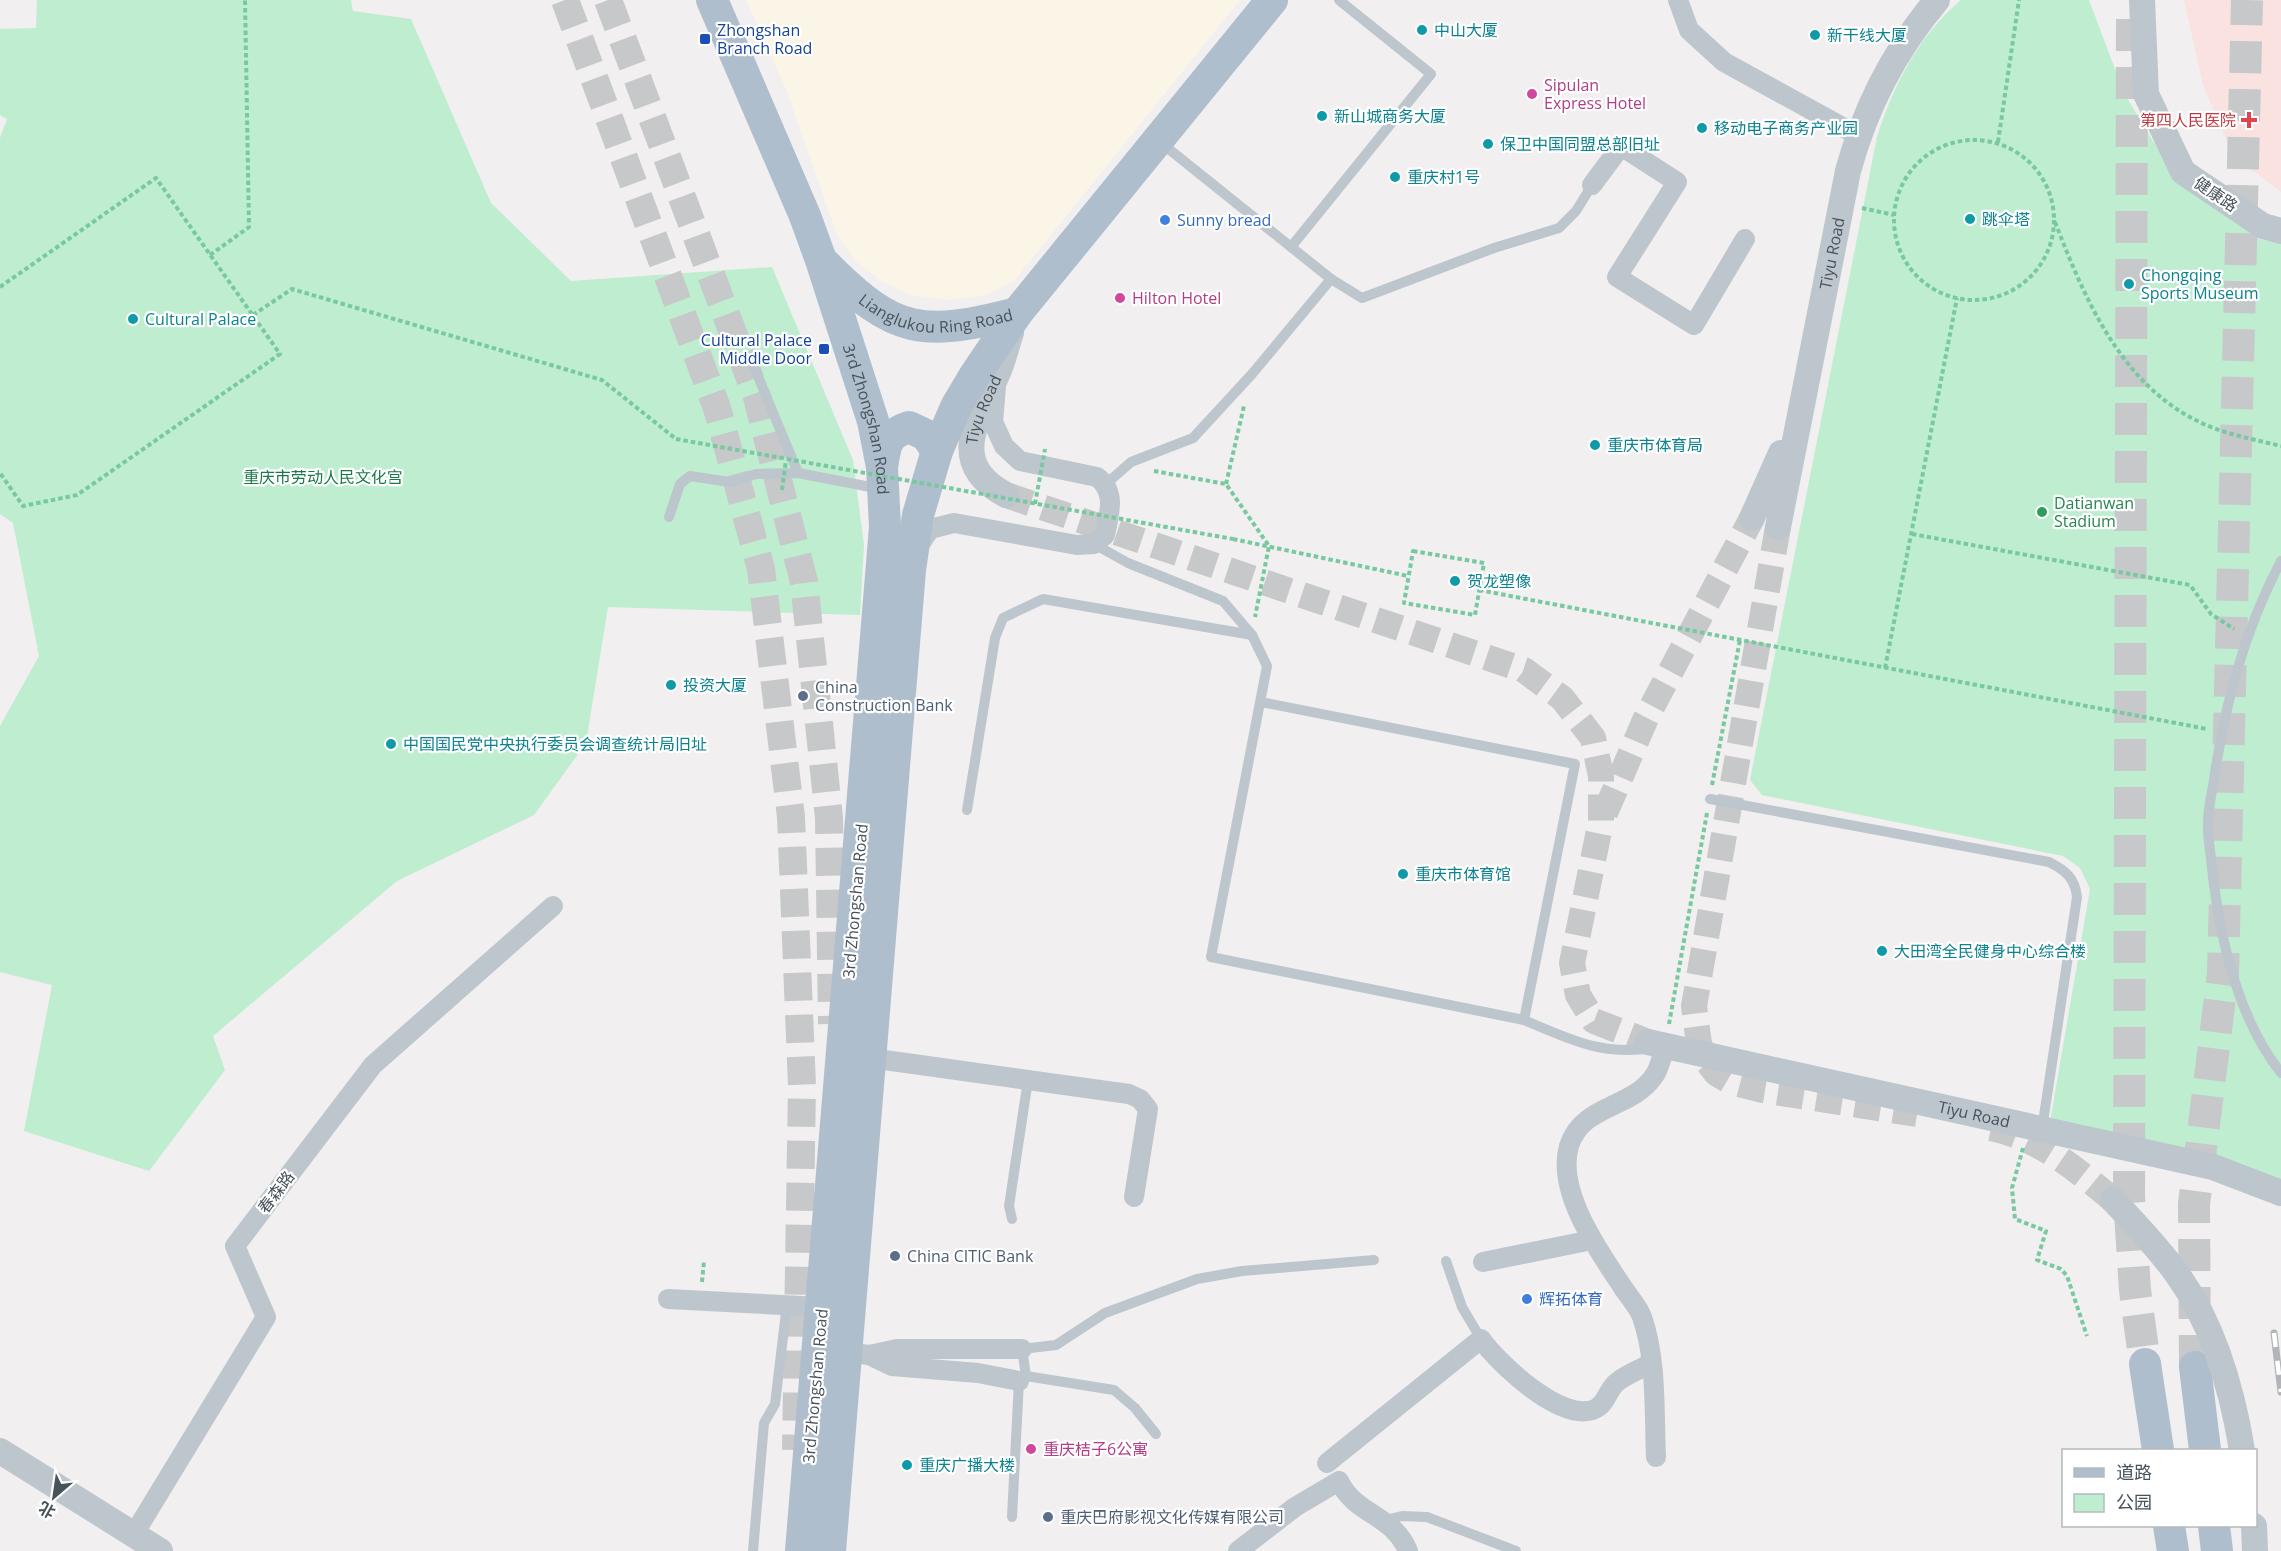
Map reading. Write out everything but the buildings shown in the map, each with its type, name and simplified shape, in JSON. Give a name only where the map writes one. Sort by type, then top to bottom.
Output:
[{"type":"main road","name":"Lianglukou Ring Road","points":[[712,0],[806,216],[815,260],[862,300],[886,315],[911,325],[964,326],[1017,313],[1272,0]]},
{"type":"main road","name":"3rd Zhongshan Road","points":[[801,1551],[884,539],[883,478],[873,421],[815,260]]},
{"type":"main road","name":"3rd Zhongshan Road","points":[[830,1551],[858,1354],[870,1058],[910,567],[918,515],[937,451],[956,407],[1017,313]]},
{"type":"main road","points":[[883,478],[885,445],[894,432],[909,427],[926,435],[937,451]]},
{"type":"main road","points":[[2145,1364],[2157,1449]]},
{"type":"main road","points":[[2195,1367],[2205,1449]]},
{"type":"main road","points":[[2169,1527],[2173,1551]]},
{"type":"main road","points":[[2214,1527],[2217,1551]]},
{"type":"street","points":[[1678,0],[1689,30],[1724,62],[1857,135]]},
{"type":"street","name":"Tiyu Road","points":[[1778,527],[1857,135],[1876,92],[1896,56],[1917,24],[1937,0]]},
{"type":"street","name":"健康路","points":[[2142,0],[2146,94],[2184,172],[2263,226],[2281,231]]},
{"type":"street","points":[[1592,185],[1621,146],[1677,182],[1617,278],[1694,326],[1745,238]]},
{"type":"street","name":"Tiyu Road","points":[[1006,495],[990,487],[978,476],[972,456],[971,433],[978,411],[997,375],[1017,313]]},
{"type":"street","points":[[910,567],[919,543],[930,529],[954,523],[1077,545],[1094,544],[1106,535],[1111,500],[1106,484],[1097,477],[1020,462],[1004,446],[993,422],[997,375]]},
{"type":"street","points":[[1752,518],[1775,472],[1806,385]]},
{"type":"street","name":"春森路","points":[[134,1534],[266,1317],[235,1246],[373,1065],[553,906]]},
{"type":"street","points":[[1656,1044],[1654,1076],[1632,1096],[1594,1113],[1579,1125],[1568,1148],[1566,1178],[1592,1240],[1641,1316],[1651,1364],[1656,1457]]},
{"type":"street","name":"Tiyu Road","points":[[1656,1044],[2213,1167],[2281,1193]]},
{"type":"street","points":[[870,1058],[1129,1094],[1140,1099],[1148,1109],[1134,1197]]},
{"type":"street","points":[[2114,1200],[2178,1275],[2201,1315],[2224,1368],[2242,1449]]},
{"type":"street","points":[[1483,1262],[1592,1240]]},
{"type":"street","points":[[668,1299],[821,1307]]},
{"type":"street","points":[[1327,1463],[1481,1339],[1494,1358],[1526,1384],[1554,1402],[1580,1411],[1594,1409],[1605,1400],[1615,1384],[1651,1364]]},
{"type":"street","points":[[858,1354],[897,1349],[1022,1349]]},
{"type":"street","points":[[858,1354],[892,1366],[1023,1378]]},
{"type":"street","points":[[0,1451],[160,1551]]},
{"type":"street","points":[[1238,1551],[1295,1507],[1339,1481],[1346,1495],[1362,1510],[1385,1520],[1402,1535],[1408,1551]]},
{"type":"street","points":[[2254,1527],[2255,1551]]},
{"type":"lane","points":[[1291,247],[1431,74],[1339,0]]},
{"type":"lane","points":[[1158,141],[1330,279],[1362,298],[1494,248],[1559,228],[1576,211],[1592,185]]},
{"type":"lane","points":[[1106,484],[1131,462],[1193,438],[1252,374],[1330,279]]},
{"type":"lane","points":[[750,357],[798,473]]},
{"type":"lane","points":[[853,396],[873,421]]},
{"type":"lane","points":[[669,517],[680,484],[690,476],[730,482],[756,474],[798,473],[883,478]]},
{"type":"lane","points":[[1094,544],[1128,563],[1223,602],[1252,635],[1267,666],[1211,957],[1524,1020],[1589,1047],[1631,1051],[1656,1044]]},
{"type":"lane","points":[[2281,561],[2260,600],[2234,679],[2222,732],[2208,823],[2216,909],[2236,984],[2267,1054],[2281,1072]]},
{"type":"lane","points":[[967,810],[995,638],[1003,618],[1043,599],[1252,635]]},
{"type":"lane","points":[[1261,702],[1575,764],[1524,1020]]},
{"type":"lane","points":[[1710,799],[2049,862],[2071,877],[2076,886],[2077,897],[2035,1128]]},
{"type":"lane","points":[[1012,1219],[1009,1206],[1028,1080]]},
{"type":"lane","points":[[1012,1517],[1023,1378],[1022,1349],[1056,1345],[1105,1313],[1197,1279],[1242,1271],[1374,1260]]},
{"type":"lane","points":[[1446,1261],[1462,1307],[1481,1339]]},
{"type":"lane","points":[[753,1551],[764,1423],[775,1404],[787,1304]]},
{"type":"lane","points":[[1023,1378],[1114,1390],[1135,1408],[1156,1434]]},
{"type":"lane","points":[[1385,1520],[1402,1516],[1426,1517],[1516,1551]]},
{"type":"path","points":[[210,255],[249,227],[245,0]]},
{"type":"path","points":[[1998,142],[2019,0]]},
{"type":"path","points":[[2055,221],[2050,247],[2038,270],[2019,287],[1996,298],[1970,301],[1943,294],[1920,280],[1902,258],[1894,232],[1894,204],[1904,179],[1921,158],[1945,144],[1972,139],[1998,142],[2021,154],[2040,172],[2051,196],[2055,221],[2076,275],[2113,344],[2136,375],[2181,412],[2205,424],[2281,446]]},
{"type":"path","points":[[0,287],[156,178],[280,354],[77,495],[23,506],[0,473]]},
{"type":"path","points":[[1842,203],[1894,214]]},
{"type":"path","points":[[253,315],[292,288],[602,380],[676,439],[1233,539],[1408,576]]},
{"type":"path","points":[[1885,668],[1957,298]]},
{"type":"path","points":[[1226,484],[1252,374]]},
{"type":"path","points":[[1035,504],[1044,449]]},
{"type":"path","points":[[782,490],[786,460]]},
{"type":"path","points":[[1151,471],[1226,484],[1269,546],[1252,635]]},
{"type":"path","points":[[1912,534],[2190,585],[2211,614],[2248,637]]},
{"type":"path","points":[[1413,551],[1484,563],[1475,615],[1404,603],[1408,576],[1413,551]]},
{"type":"path","points":[[1479,590],[2222,732]]},
{"type":"path","points":[[1656,1044],[1710,799],[1740,640]]},
{"type":"path","points":[[2035,1128],[2012,1188],[2015,1219],[2046,1231],[2037,1260],[2061,1269],[2067,1276],[2087,1336]]},
{"type":"shaded area","points":[[746,0],[1240,0],[1014,281],[987,295],[947,300],[910,295],[881,281],[856,261],[837,235],[786,89]]},
{"type":"shaded area","name":"第四人民医院","points":[[2184,0],[2281,0],[2281,192],[2233,155],[2203,85]]},
{"type":"green space","name":"重庆市劳动人民文化宫","points":[[37,0],[351,0],[353,11],[411,19],[491,203],[571,281],[772,267],[853,460],[864,545],[860,615],[608,607],[586,743],[534,815],[397,881],[213,1036],[225,1070],[149,1171],[24,1131],[52,985],[0,972],[0,726],[39,656],[13,523],[0,514],[0,138],[7,119],[0,115],[0,29],[36,28]]},
{"type":"green space","name":"Datianwan Stadium","points":[[1961,0],[2089,0],[2124,93],[2174,176],[2260,239],[2281,244],[2281,1183],[2050,1122],[2090,889],[2080,868],[2063,856],[1762,795],[1750,780],[1877,137],[1891,99],[1909,62],[1932,29]]},
{"type":"tunnel","points":[[565,0],[717,408],[761,569],[791,817],[802,1086],[796,1450]]},
{"type":"tunnel","points":[[608,0],[757,397],[804,582],[829,818],[832,1024]]},
{"type":"tunnel","points":[[2195,1367],[2194,1204],[2223,974],[2247,0]]},
{"type":"tunnel","points":[[2132,19],[2129,1197],[2135,1290],[2145,1364]]},
{"type":"tunnel","points":[[1006,495],[1524,670],[1562,698],[1593,738],[1601,776],[1601,821],[1572,963],[1578,995],[1594,1021],[1648,1042]]},
{"type":"tunnel","points":[[1605,813],[1646,718],[1752,518]]},
{"type":"tunnel","points":[[1778,527],[1694,1006],[1699,1044],[1716,1073],[1731,1082],[1762,1090],[1917,1114]]},
{"type":"tunnel","points":[[1991,1128],[2041,1147],[2071,1166],[2113,1200]]},
{"type":"railway","points":[[2274,1333],[2281,1392]]},
{"type":"place","name":"中山大厦","points":[[1422,30]]},
{"type":"place","name":"新干线大厦","points":[[1815,35]]},
{"type":"place","name":"Zhongshan Branch Road","points":[[705,39]]},
{"type":"place","name":"Sipulan Express Hotel","points":[[1532,94]]},
{"type":"place","name":"新山城商务大厦","points":[[1322,116]]},
{"type":"place","name":"第四人民医院","points":[[2249,120]]},
{"type":"place","name":"移动电子商务产业园","points":[[1702,128]]},
{"type":"place","name":"保卫中国同盟总部旧址","points":[[1488,144]]},
{"type":"place","name":"重庆村1号","points":[[1395,177]]},
{"type":"place","name":"跳伞塔","points":[[1970,219]]},
{"type":"place","name":"Sunny bread","points":[[1165,220]]},
{"type":"place","name":"Chongqing Sports Museum","points":[[2129,284]]},
{"type":"place","name":"Hilton Hotel","points":[[1120,298]]},
{"type":"place","name":"Cultural Palace","points":[[133,319]]},
{"type":"place","name":"Cultural Palace Middle Door","points":[[824,349]]},
{"type":"place","name":"重庆市体育局","points":[[1595,445]]},
{"type":"place","name":"Datianwan Stadium","points":[[2042,512]]},
{"type":"place","name":"贺龙塑像","points":[[1455,581]]},
{"type":"place","name":"投资大厦","points":[[671,685]]},
{"type":"place","name":"China Construction Bank","points":[[803,696]]},
{"type":"place","name":"中国国民党中央执行委员会调查统计局旧址","points":[[391,744]]},
{"type":"place","name":"重庆市体育馆","points":[[1403,874]]},
{"type":"place","name":"大田湾全民健身中心综合楼","points":[[1882,951]]},
{"type":"place","name":"China CITIC Bank","points":[[895,1256]]},
{"type":"place","name":"辉拓体育","points":[[1527,1299]]},
{"type":"place","name":"重庆桔子6公寓","points":[[1031,1449]]},
{"type":"place","name":"重庆广播大楼","points":[[907,1465]]},
{"type":"place","name":"重庆巴府影视文化传媒有限公司","points":[[1048,1517]]}]
